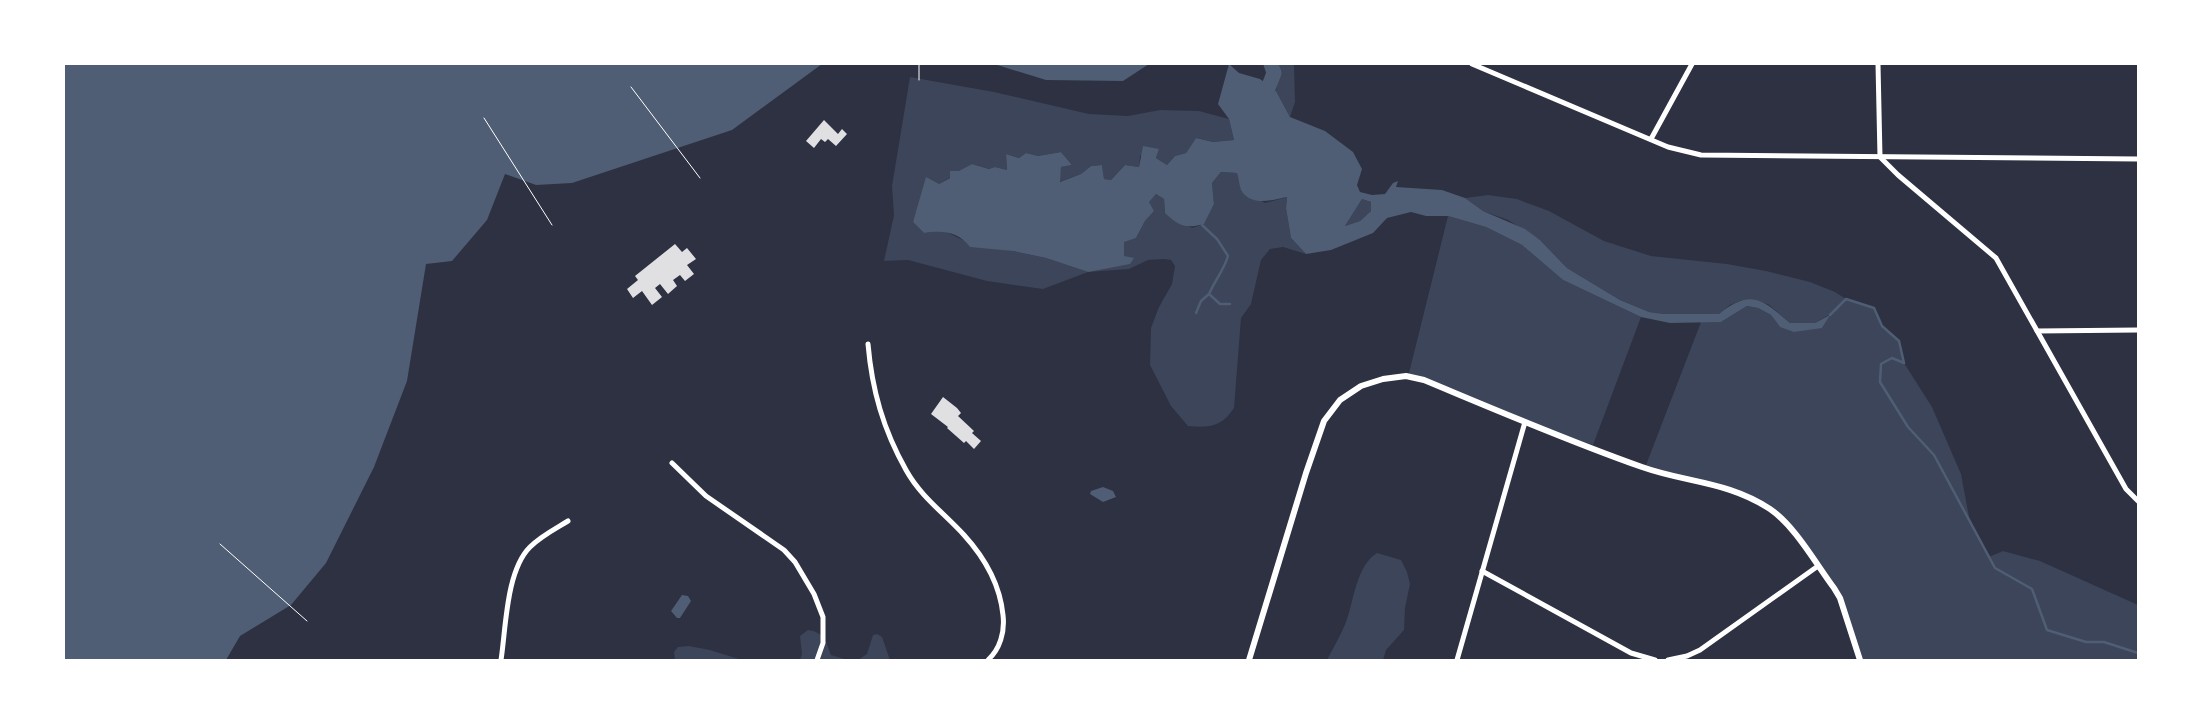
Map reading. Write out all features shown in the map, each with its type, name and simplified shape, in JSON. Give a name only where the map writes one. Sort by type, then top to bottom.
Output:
[{"type":"street","points":[[1472,64],[1677,150],[1701,155],[2138,158]]},
{"type":"street","points":[[1651,139],[1692,64]]},
{"type":"street","points":[[1878,64],[1880,157],[1904,181],[1996,258],[2126,489],[2138,501]]},
{"type":"street","points":[[2037,330],[2138,330]]},
{"type":"street","points":[[868,344],[871,376],[876,399],[906,470],[919,490],[964,534],[977,551],[989,570],[999,593],[1004,621],[1002,635],[994,654],[988,660]]},
{"type":"street","points":[[1249,660],[1318,435],[1324,421],[1340,400],[1361,386],[1382,379],[1406,376],[1424,380],[1643,468],[1716,484],[1751,498],[1772,510],[1791,530],[1840,598],[1860,660]]},
{"type":"street","points":[[1457,660],[1525,422]]},
{"type":"street","points":[[672,462],[706,496],[784,550],[795,562],[814,594],[822,617],[823,643],[817,660]]},
{"type":"street","points":[[501,660],[512,587],[517,568],[531,546],[568,521]]},
{"type":"street","points":[[1668,660],[1686,656],[1700,650],[1818,566]]},
{"type":"street","points":[[1482,571],[1631,653],[1656,660]]},
{"type":"path","points":[[919,64],[919,80]]},
{"type":"path","points":[[631,87],[700,178]]},
{"type":"path","points":[[484,118],[552,225]]},
{"type":"path","points":[[220,544],[307,621]]},
{"type":"shaded area","points":[[64,64],[822,64],[732,130],[572,183],[536,185],[505,174],[487,220],[452,261],[426,264],[407,381],[374,467],[326,563],[291,605],[240,636],[226,660],[64,660]]},
{"type":"shaded area","points":[[994,64],[1149,64],[1123,81],[1046,80]]},
{"type":"shaded area","points":[[1229,64],[1239,73],[1260,79],[1276,91],[1290,117],[1325,131],[1353,152],[1362,169],[1357,185],[1360,192],[1372,195],[1385,194],[1393,183],[1398,181],[1396,187],[1442,190],[1465,198],[1483,211],[1525,229],[1540,240],[1567,268],[1620,300],[1649,312],[1664,314],[1719,314],[1730,306],[1748,299],[1764,303],[1790,323],[1815,323],[1830,315],[1822,328],[1794,332],[1780,327],[1771,315],[1758,308],[1747,306],[1721,322],[1670,323],[1641,317],[1563,280],[1522,245],[1486,227],[1448,216],[1426,216],[1411,212],[1387,218],[1373,233],[1331,250],[1306,254],[1291,238],[1286,208],[1287,197],[1262,201],[1250,199],[1241,190],[1237,173],[1221,172],[1212,183],[1214,204],[1204,224],[1187,226],[1178,224],[1165,213],[1164,199],[1156,194],[1149,202],[1154,211],[1145,221],[1136,238],[1124,242],[1124,256],[1134,258],[1130,264],[1088,272],[1046,258],[1013,251],[970,247],[960,238],[949,233],[924,233],[913,222],[926,177],[939,184],[950,178],[950,171],[959,171],[972,164],[989,169],[995,167],[1007,170],[1006,154],[1019,158],[1026,153],[1038,156],[1061,152],[1072,165],[1061,167],[1060,182],[1081,174],[1091,166],[1102,165],[1104,179],[1111,180],[1125,165],[1139,167],[1143,146],[1159,149],[1156,158],[1167,165],[1175,156],[1186,153],[1196,138],[1213,142],[1234,140],[1229,119],[1218,104]],"holes":[[[1362,199],[1371,202],[1371,211],[1360,221],[1345,226]]]},
{"type":"shaded area","points":[[1280,64],[1294,64],[1295,102],[1290,117],[1276,91]]},
{"type":"shaded area","points":[[910,77],[994,92],[1089,114],[1128,116],[1160,110],[1199,111],[1229,119],[1234,140],[1213,142],[1196,138],[1186,153],[1175,156],[1167,165],[1156,158],[1159,149],[1140,156],[1139,167],[1125,165],[1111,180],[1104,179],[1102,165],[1091,166],[1081,174],[1059,182],[1061,167],[1072,165],[1061,152],[1038,156],[1026,153],[1019,158],[1006,154],[1007,170],[995,167],[990,169],[972,164],[939,184],[919,205],[913,222],[924,233],[942,230],[965,241],[1046,258],[1088,272],[1043,289],[987,281],[908,260],[884,261],[894,215],[892,186]]},
{"type":"shaded area","points":[[1221,172],[1238,173],[1241,189],[1265,203],[1287,197],[1286,208],[1291,238],[1306,254],[1283,247],[1270,249],[1261,260],[1251,304],[1241,318],[1234,408],[1219,423],[1202,427],[1188,426],[1171,406],[1150,365],[1151,328],[1159,307],[1172,284],[1175,266],[1171,260],[1148,260],[1129,269],[1088,272],[1124,256],[1124,241],[1136,238],[1145,221],[1154,211],[1148,202],[1156,194],[1164,199],[1165,213],[1192,228],[1204,224],[1214,204],[1212,183]]},
{"type":"shaded area","points":[[1488,195],[1517,199],[1549,211],[1604,241],[1651,256],[1727,264],[1766,271],[1810,282],[1835,292],[1846,299],[1874,308],[1882,326],[1899,341],[1904,363],[1932,407],[1961,474],[1970,522],[1989,557],[2003,551],[2040,561],[2138,605],[2138,660],[1860,660],[1840,598],[1794,528],[1751,497],[1646,465],[1701,322],[1721,322],[1747,306],[1758,308],[1771,315],[1780,327],[1822,328],[1829,315],[1815,323],[1790,323],[1768,304],[1742,300],[1730,305],[1719,314],[1664,314],[1649,312],[1620,300],[1567,268],[1540,240],[1508,220],[1483,211],[1465,198]]},
{"type":"shaded area","points":[[1362,199],[1371,202],[1371,211],[1360,221],[1345,226]]},
{"type":"shaded area","points":[[1448,216],[1486,227],[1522,245],[1563,280],[1641,317],[1593,445],[1525,422],[1408,377]]},
{"type":"shaded area","points":[[1103,487],[1113,491],[1116,497],[1103,502],[1090,494],[1091,491]]},
{"type":"shaded area","points":[[1377,553],[1401,560],[1407,572],[1410,584],[1405,608],[1404,630],[1386,650],[1383,660],[1327,660],[1346,622],[1364,566]]},
{"type":"shaded area","points":[[682,595],[688,596],[691,601],[680,618],[677,618],[671,611]]},
{"type":"shaded area","points":[[808,630],[821,635],[831,655],[848,660],[800,660],[802,654],[800,636]]},
{"type":"shaded area","points":[[877,634],[882,637],[890,660],[858,660],[867,654],[873,635]]},
{"type":"shaded area","points":[[689,646],[742,660],[675,660],[674,652],[678,647]]},
{"type":"building","points":[[824,120],[838,134],[842,129],[847,134],[836,146],[828,139],[825,142],[821,139],[814,148],[806,141]]},
{"type":"building","points":[[675,244],[682,252],[687,248],[696,259],[687,265],[694,274],[685,281],[680,275],[673,280],[677,286],[668,294],[660,284],[655,288],[662,297],[652,305],[642,291],[633,298],[627,289],[638,280],[635,276]]},
{"type":"building","points":[[943,397],[957,408],[961,413],[958,416],[974,431],[972,433],[981,441],[974,449],[966,441],[964,443],[931,414]]},
{"type":"waterway","points":[[1262,104],[1274,73],[1271,64]]},
{"type":"waterway","points":[[1202,225],[1217,239],[1228,256],[1209,294],[1220,304],[1230,304]]},
{"type":"waterway","points":[[1196,313],[1201,301],[1209,294]]},
{"type":"waterway","points":[[1830,315],[1846,299],[1874,308],[1882,326],[1899,341],[1904,363],[1892,358],[1881,364],[1880,382],[1908,427],[1934,455],[1995,568],[2032,589],[2047,630],[2086,642],[2104,642],[2138,653]]}]
